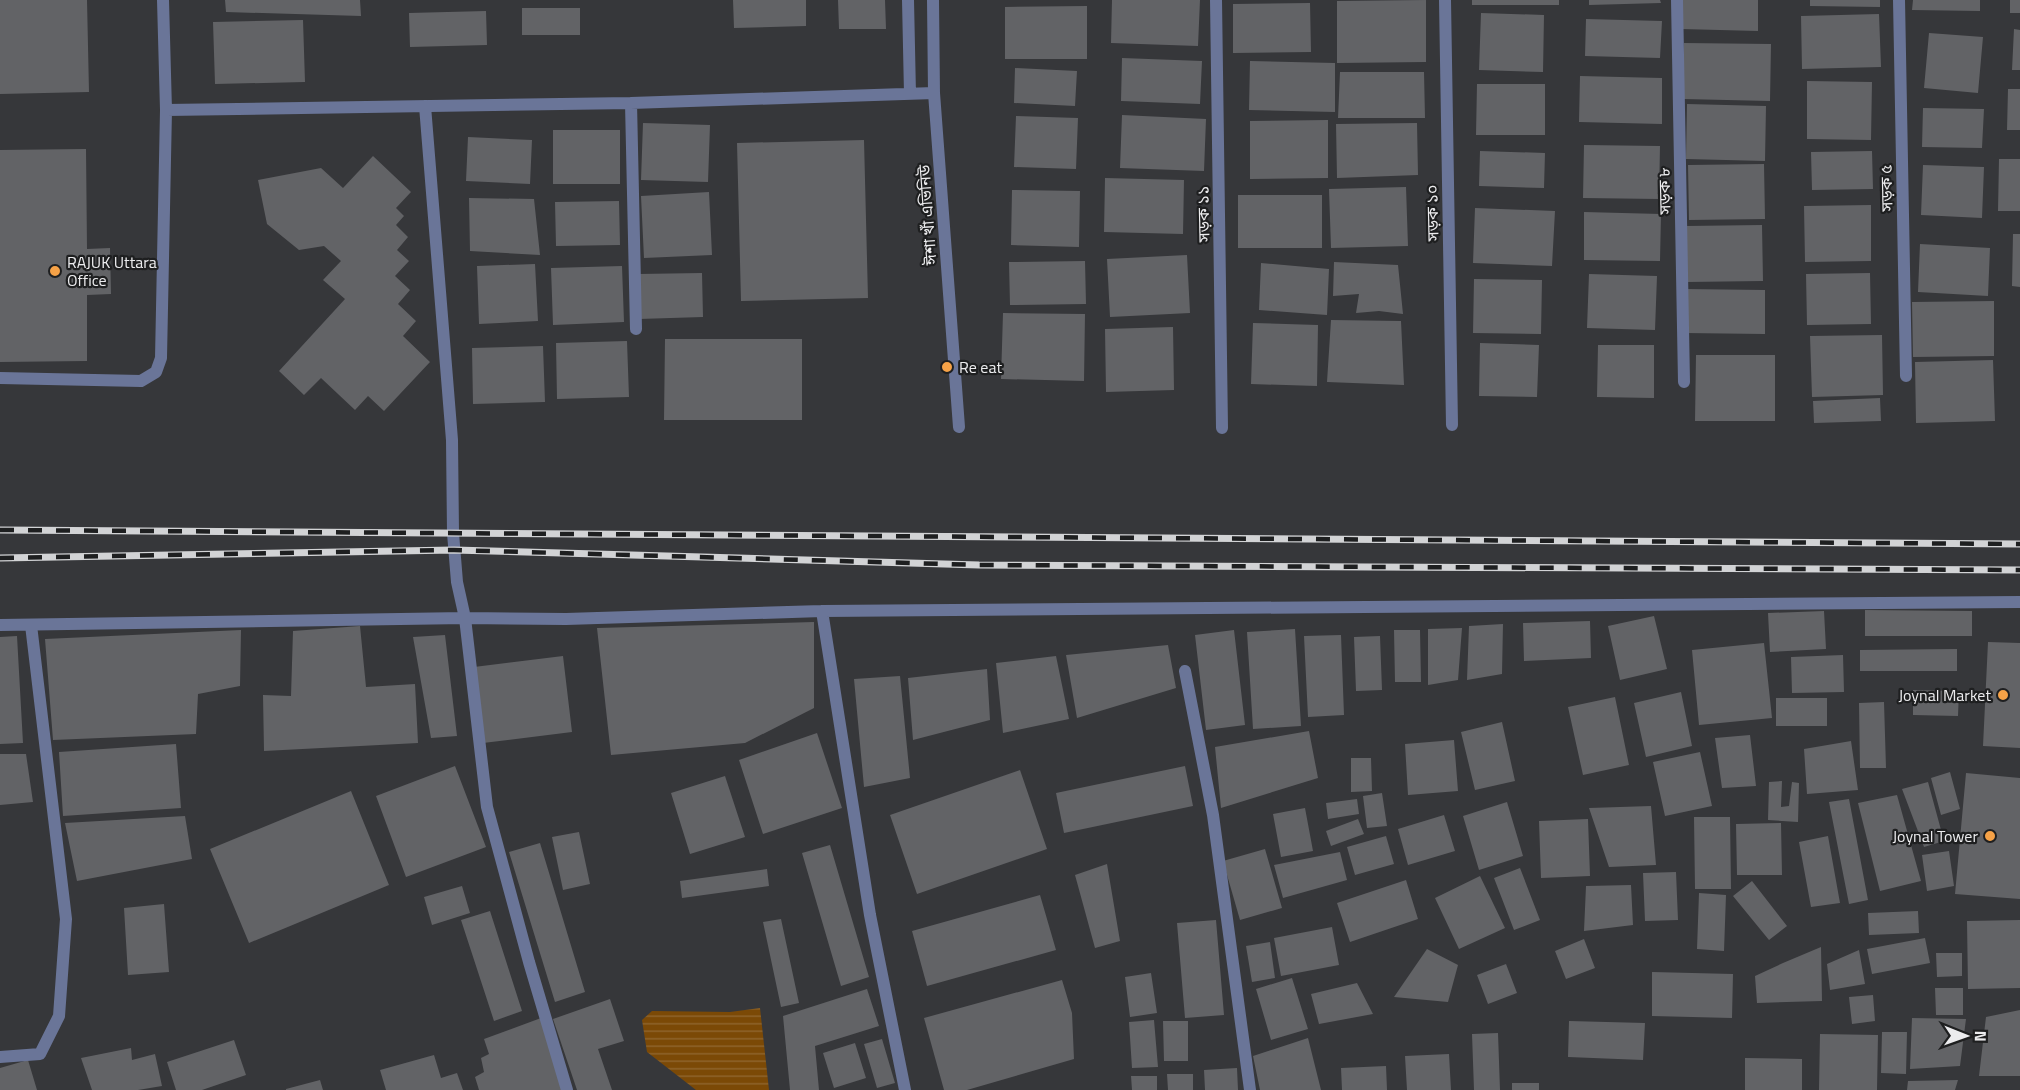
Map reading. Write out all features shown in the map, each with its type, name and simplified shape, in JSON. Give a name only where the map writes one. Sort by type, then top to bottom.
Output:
[{"type":"street","points":[[0,378],[141,381],[156,372],[161,358],[166,110],[164,0]]},
{"type":"street","points":[[908,0],[910,93]]},
{"type":"street","name":"ঈশা খাঁ এভিনিউ","points":[[933,0],[934,93],[959,427]]},
{"type":"street","name":"সড়ক ১১","points":[[1216,0],[1222,428]]},
{"type":"street","name":"সড়ক ১০","points":[[1445,0],[1452,424]]},
{"type":"street","name":"সড়ক ৮","points":[[1677,0],[1684,382]]},
{"type":"street","name":"সড়ক ৫","points":[[1899,0],[1906,376]]},
{"type":"street","points":[[166,110],[631,103],[934,93]]},
{"type":"street","points":[[631,103],[636,329]]},
{"type":"street","points":[[425,106],[452,440],[454,550],[457,582],[465,618],[487,807],[567,1090]]},
{"type":"street","points":[[0,625],[465,618],[566,619],[822,611],[2020,602]]},
{"type":"street","points":[[822,611],[870,915],[905,1090]]},
{"type":"street","points":[[0,1057],[39,1054],[59,1016],[66,919],[31,625]]},
{"type":"street","points":[[1185,672],[1213,815],[1250,1090]]},
{"type":"shaded area","points":[[760,1008],[769,1090],[696,1090],[647,1052],[642,1020],[652,1011],[730,1012]]},
{"type":"building","points":[[0,0],[87,0],[89,92],[0,94]]},
{"type":"building","points":[[225,0],[360,0],[361,16],[226,12]]},
{"type":"building","points":[[733,0],[806,0],[806,26],[734,28]]},
{"type":"building","points":[[838,0],[885,0],[886,29],[839,29]]},
{"type":"building","points":[[1112,0],[1200,0],[1198,46],[1111,43]]},
{"type":"building","points":[[1426,0],[1426,62],[1337,63],[1337,1]]},
{"type":"building","points":[[1472,0],[1559,0],[1559,5],[1472,5]]},
{"type":"building","points":[[1589,0],[1660,0],[1661,3],[1589,5]]},
{"type":"building","points":[[1681,0],[1758,0],[1758,31],[1681,29]]},
{"type":"building","points":[[1810,0],[1880,0],[1880,7],[1810,6]]},
{"type":"building","points":[[1913,0],[1980,0],[1980,11],[1912,10]]},
{"type":"building","points":[[2010,0],[2020,0],[2020,13],[2010,13]]},
{"type":"building","points":[[1310,3],[1311,52],[1233,53],[1233,4]]},
{"type":"building","points":[[1087,6],[1087,59],[1005,59],[1005,7]]},
{"type":"building","points":[[522,8],[580,8],[580,35],[522,35]]},
{"type":"building","points":[[486,11],[487,45],[410,47],[409,13]]},
{"type":"building","points":[[1481,13],[1544,15],[1543,72],[1479,70]]},
{"type":"building","points":[[1879,14],[1881,67],[1802,69],[1801,16]]},
{"type":"building","points":[[1586,19],[1662,21],[1660,58],[1585,56]]},
{"type":"building","points":[[303,20],[305,82],[215,84],[213,22]]},
{"type":"building","points":[[2014,29],[2020,30],[2020,70],[2012,70]]},
{"type":"building","points":[[1929,33],[1983,37],[1978,93],[1924,88]]},
{"type":"building","points":[[1684,43],[1771,44],[1770,101],[1683,99]]},
{"type":"building","points":[[1122,58],[1202,61],[1200,104],[1121,101]]},
{"type":"building","points":[[1250,61],[1335,63],[1335,112],[1249,110]]},
{"type":"building","points":[[1015,68],[1077,71],[1075,106],[1014,103]]},
{"type":"building","points":[[1340,72],[1424,72],[1425,118],[1338,118]]},
{"type":"building","points":[[1580,76],[1662,78],[1662,124],[1579,122]]},
{"type":"building","points":[[1807,81],[1872,82],[1871,140],[1807,139]]},
{"type":"building","points":[[1477,84],[1545,84],[1545,135],[1476,135]]},
{"type":"building","points":[[2008,89],[2020,89],[2020,130],[2007,130]]},
{"type":"building","points":[[1687,104],[1766,106],[1765,161],[1686,159]]},
{"type":"building","points":[[1923,108],[1984,109],[1982,148],[1922,147]]},
{"type":"building","points":[[1122,115],[1206,119],[1204,171],[1120,168]]},
{"type":"building","points":[[1016,116],[1078,118],[1076,169],[1014,167]]},
{"type":"building","points":[[1328,120],[1328,178],[1250,179],[1250,121]]},
{"type":"building","points":[[643,123],[710,125],[708,182],[641,180]]},
{"type":"building","points":[[1417,123],[1418,175],[1337,178],[1336,124]]},
{"type":"building","points":[[553,130],[620,130],[620,184],[553,184]]},
{"type":"building","points":[[468,137],[532,140],[530,184],[466,181]]},
{"type":"building","points":[[864,140],[868,298],[741,301],[737,143]]},
{"type":"building","points":[[1584,145],[1660,146],[1659,199],[1583,198]]},
{"type":"building","name":"RAJUK Uttara Office","points":[[86,149],[87,249],[110,248],[111,294],[87,295],[87,361],[0,362],[0,150]]},
{"type":"building","points":[[1480,151],[1545,153],[1544,188],[1479,186]]},
{"type":"building","points":[[1872,151],[1873,189],[1812,190],[1811,152]]},
{"type":"building","points":[[373,156],[411,192],[396,208],[404,216],[396,225],[408,237],[397,250],[409,261],[395,276],[410,290],[398,304],[416,321],[403,336],[430,362],[384,411],[368,396],[355,410],[321,378],[304,395],[279,371],[345,299],[323,280],[341,261],[324,246],[299,250],[267,224],[258,180],[321,168],[343,188]]},
{"type":"building","points":[[1999,159],[2020,159],[2020,211],[1998,211]]},
{"type":"building","points":[[1764,164],[1765,219],[1689,220],[1688,165]]},
{"type":"building","points":[[1923,165],[1984,167],[1982,218],[1921,215]]},
{"type":"building","points":[[1105,178],[1184,180],[1183,234],[1104,232]]},
{"type":"building","points":[[1406,187],[1408,246],[1331,248],[1329,189]]},
{"type":"building","points":[[1012,190],[1080,191],[1079,247],[1011,245]]},
{"type":"building","points":[[709,192],[712,255],[644,258],[641,196]]},
{"type":"building","points":[[1238,195],[1322,195],[1322,248],[1238,248]]},
{"type":"building","points":[[469,198],[534,199],[540,255],[470,251]]},
{"type":"building","points":[[619,201],[620,245],[556,246],[555,202]]},
{"type":"building","points":[[1871,205],[1871,261],[1805,262],[1804,206]]},
{"type":"building","points":[[1475,208],[1555,211],[1552,266],[1473,263]]},
{"type":"building","points":[[1584,212],[1661,214],[1660,261],[1584,260]]},
{"type":"building","points":[[1762,225],[1763,281],[1687,282],[1686,226]]},
{"type":"building","points":[[2013,234],[2020,234],[2020,287],[2012,286]]},
{"type":"building","points":[[1920,244],[1990,248],[1988,296],[1918,292]]},
{"type":"building","points":[[1187,255],[1190,313],[1110,317],[1107,259]]},
{"type":"building","points":[[1085,261],[1086,304],[1010,305],[1009,262]]},
{"type":"building","points":[[1334,262],[1398,265],[1403,314],[1379,311],[1356,313],[1359,294],[1333,296]]},
{"type":"building","points":[[1261,263],[1329,269],[1327,315],[1259,310]]},
{"type":"building","points":[[535,264],[538,321],[479,324],[477,266]]},
{"type":"building","points":[[622,266],[624,322],[553,325],[551,268]]},
{"type":"building","points":[[702,273],[703,317],[639,319],[638,274]]},
{"type":"building","points":[[1870,273],[1871,324],[1807,325],[1806,274]]},
{"type":"building","points":[[1589,274],[1657,276],[1655,330],[1587,328]]},
{"type":"building","points":[[1474,279],[1542,280],[1541,334],[1473,333]]},
{"type":"building","points":[[1684,289],[1765,290],[1765,334],[1684,333]]},
{"type":"building","points":[[1994,301],[1994,356],[1913,357],[1912,302]]},
{"type":"building","points":[[1003,313],[1085,314],[1084,381],[1001,379]]},
{"type":"building","points":[[1331,320],[1401,321],[1404,385],[1327,382]]},
{"type":"building","points":[[1253,323],[1318,325],[1317,386],[1251,384]]},
{"type":"building","points":[[1173,327],[1174,390],[1106,392],[1105,329]]},
{"type":"building","points":[[1882,335],[1883,395],[1812,397],[1810,336]]},
{"type":"building","points":[[665,339],[802,339],[802,420],[664,420]]},
{"type":"building","points":[[627,341],[629,397],[557,399],[556,343]]},
{"type":"building","points":[[1480,343],[1539,345],[1537,397],[1479,396]]},
{"type":"building","points":[[1598,345],[1654,345],[1654,398],[1597,397]]},
{"type":"building","points":[[543,346],[545,402],[473,404],[472,348]]},
{"type":"building","points":[[1696,355],[1775,355],[1775,421],[1695,421]]},
{"type":"building","points":[[1993,360],[1995,421],[1916,423],[1915,362]]},
{"type":"building","points":[[1880,398],[1881,421],[1814,423],[1813,401]]},
{"type":"building","points":[[1865,610],[1972,611],[1972,636],[1865,636]]},
{"type":"building","points":[[1824,611],[1826,649],[1770,652],[1768,613]]},
{"type":"building","points":[[1654,616],[1667,669],[1620,680],[1608,626]]},
{"type":"building","points":[[1590,621],[1591,658],[1524,661],[1523,623]]},
{"type":"building","points":[[814,622],[814,708],[745,743],[611,755],[597,628]]},
{"type":"building","points":[[1503,624],[1502,674],[1467,680],[1469,626]]},
{"type":"building","points":[[360,626],[366,687],[415,684],[418,743],[264,751],[263,695],[291,696],[293,631]]},
{"type":"building","points":[[1462,628],[1458,680],[1428,685],[1428,629]]},
{"type":"building","points":[[1295,629],[1301,726],[1253,729],[1247,632]]},
{"type":"building","points":[[241,630],[240,686],[198,694],[196,734],[53,740],[45,639]]},
{"type":"building","points":[[1234,630],[1245,725],[1206,730],[1195,635]]},
{"type":"building","points":[[1394,630],[1420,630],[1421,682],[1395,682]]},
{"type":"building","points":[[445,635],[457,736],[431,738],[413,637]]},
{"type":"building","points":[[1341,635],[1344,715],[1308,717],[1304,636]]},
{"type":"building","points":[[17,636],[23,743],[0,744],[0,637]]},
{"type":"building","points":[[1380,636],[1382,690],[1356,691],[1354,637]]},
{"type":"building","name":"Joynal Market","points":[[1988,642],[2020,643],[2020,748],[1983,746]]},
{"type":"building","points":[[1764,643],[1772,718],[1699,725],[1692,650]]},
{"type":"building","points":[[1168,645],[1176,688],[1077,718],[1066,655]]},
{"type":"building","points":[[1957,649],[1957,671],[1860,671],[1860,650]]},
{"type":"building","points":[[1843,655],[1844,692],[1792,693],[1791,657]]},
{"type":"building","points":[[563,656],[572,732],[483,743],[474,667]]},
{"type":"building","points":[[1056,656],[1069,719],[1003,733],[996,663]]},
{"type":"building","points":[[987,669],[990,720],[913,740],[908,678]]},
{"type":"building","points":[[900,676],[910,778],[864,787],[854,679]]},
{"type":"building","points":[[1913,690],[1959,691],[1958,716],[1913,715]]},
{"type":"building","points":[[1681,692],[1692,746],[1646,757],[1634,703]]},
{"type":"building","points":[[1615,697],[1629,765],[1583,775],[1568,707]]},
{"type":"building","points":[[1776,698],[1827,698],[1827,726],[1776,726]]},
{"type":"building","points":[[1884,702],[1886,768],[1860,768],[1859,703]]},
{"type":"building","points":[[1502,722],[1515,781],[1475,790],[1461,732]]},
{"type":"building","points":[[1309,731],[1318,778],[1221,808],[1215,747]]},
{"type":"building","points":[[817,733],[842,808],[763,834],[739,760]]},
{"type":"building","points":[[1750,735],[1756,786],[1722,788],[1715,738]]},
{"type":"building","points":[[1454,740],[1458,791],[1408,795],[1405,744]]},
{"type":"building","points":[[1851,741],[1858,790],[1807,794],[1804,749]]},
{"type":"building","points":[[176,744],[181,808],[63,816],[59,752]]},
{"type":"building","points":[[1700,752],[1712,806],[1665,816],[1653,762]]},
{"type":"building","points":[[0,754],[26,754],[33,802],[0,805]]},
{"type":"building","points":[[1351,758],[1371,758],[1372,791],[1351,792]]},
{"type":"building","points":[[455,766],[486,847],[406,877],[376,796]]},
{"type":"building","points":[[1185,766],[1193,806],[1064,833],[1056,793]]},
{"type":"building","points":[[1020,770],[1047,849],[917,894],[890,815]]},
{"type":"building","points":[[1950,772],[1960,809],[1941,815],[1931,778]]},
{"type":"building","name":"Joynal Tower","points":[[1966,773],[2020,778],[2020,899],[1955,894]]},
{"type":"building","points":[[725,776],[745,837],[690,854],[671,793]]},
{"type":"building","points":[[1782,781],[1781,807],[1789,806],[1792,782],[1799,783],[1798,822],[1768,820],[1769,782]]},
{"type":"building","points":[[1928,782],[1944,841],[1924,847],[1902,789]]},
{"type":"building","points":[[351,791],[389,885],[249,943],[210,849]]},
{"type":"building","points":[[1382,793],[1387,826],[1367,828],[1363,796]]},
{"type":"building","points":[[1897,795],[1921,881],[1880,891],[1858,803]]},
{"type":"building","points":[[1357,799],[1359,814],[1328,819],[1326,803]]},
{"type":"building","points":[[1849,799],[1868,900],[1849,904],[1829,802]]},
{"type":"building","points":[[1507,802],[1523,856],[1479,870],[1463,816]]},
{"type":"building","points":[[1651,806],[1656,865],[1609,867],[1589,808]]},
{"type":"building","points":[[1305,808],[1313,851],[1281,857],[1273,814]]},
{"type":"building","points":[[1444,815],[1455,851],[1408,865],[1398,829]]},
{"type":"building","points":[[185,816],[192,859],[77,881],[65,823]]},
{"type":"building","points":[[1694,817],[1730,817],[1731,889],[1695,889]]},
{"type":"building","points":[[1358,819],[1364,834],[1331,846],[1326,831]]},
{"type":"building","points":[[1588,819],[1590,876],[1541,878],[1539,821]]},
{"type":"building","points":[[1781,823],[1782,875],[1737,875],[1736,824]]},
{"type":"building","points":[[579,832],[590,884],[563,890],[552,837]]},
{"type":"building","points":[[1386,836],[1394,864],[1355,875],[1347,847]]},
{"type":"building","points":[[1828,836],[1840,903],[1811,907],[1799,842]]},
{"type":"building","points":[[540,843],[585,992],[555,1002],[509,852]]},
{"type":"building","points":[[830,845],[869,977],[841,986],[802,853]]},
{"type":"building","points":[[1265,849],[1282,908],[1240,920],[1223,861]]},
{"type":"building","points":[[1949,851],[1954,886],[1927,891],[1922,855]]},
{"type":"building","points":[[1340,852],[1347,880],[1283,898],[1274,865]]},
{"type":"building","points":[[1107,864],[1120,941],[1095,948],[1075,875]]},
{"type":"building","points":[[1520,868],[1540,920],[1514,930],[1494,878]]},
{"type":"building","points":[[767,869],[769,886],[682,898],[680,881]]},
{"type":"building","points":[[1676,872],[1678,920],[1645,921],[1643,873]]},
{"type":"building","points":[[1480,876],[1505,928],[1459,949],[1435,898]]},
{"type":"building","points":[[1406,880],[1418,919],[1350,942],[1337,903]]},
{"type":"building","points":[[1752,881],[1787,926],[1769,940],[1733,896]]},
{"type":"building","points":[[1631,885],[1633,925],[1584,931],[1586,886]]},
{"type":"building","points":[[462,886],[470,913],[432,925],[424,897]]},
{"type":"building","points":[[1699,893],[1726,895],[1724,951],[1697,949]]},
{"type":"building","points":[[1040,895],[1056,950],[927,986],[912,931]]},
{"type":"building","points":[[164,904],[169,972],[128,975],[124,908]]},
{"type":"building","points":[[490,911],[522,1011],[494,1021],[461,920]]},
{"type":"building","points":[[1918,911],[1919,933],[1869,935],[1868,913]]},
{"type":"building","points":[[781,919],[799,1003],[781,1007],[763,922]]},
{"type":"building","points":[[1216,920],[1224,1015],[1185,1018],[1177,923]]},
{"type":"building","points":[[2020,920],[2020,988],[1968,989],[1967,921]]},
{"type":"building","points":[[1332,927],[1339,965],[1281,976],[1274,938]]},
{"type":"building","points":[[1925,938],[1930,963],[1872,974],[1867,949]]},
{"type":"building","points":[[1584,939],[1595,968],[1566,979],[1555,951]]},
{"type":"building","points":[[1270,942],[1275,978],[1252,982],[1246,946]]},
{"type":"building","points":[[1821,947],[1822,1001],[1757,1003],[1755,976]]},
{"type":"building","points":[[1427,949],[1458,965],[1448,1002],[1394,997]]},
{"type":"building","points":[[1859,950],[1865,984],[1830,990],[1827,964]]},
{"type":"building","points":[[1936,953],[1962,953],[1962,976],[1937,977]]},
{"type":"building","points":[[1506,964],[1517,993],[1488,1004],[1477,975]]},
{"type":"building","points":[[1652,972],[1733,974],[1732,1018],[1652,1016]]},
{"type":"building","points":[[1151,973],[1157,1013],[1130,1017],[1125,977]]},
{"type":"building","points":[[1292,978],[1308,1029],[1271,1040],[1256,989]]},
{"type":"building","points":[[1062,980],[1072,1013],[1074,1059],[967,1090],[944,1090],[924,1018]]},
{"type":"building","points":[[1357,983],[1373,1014],[1319,1024],[1311,994]]},
{"type":"building","points":[[1935,988],[1963,988],[1963,1015],[1936,1015]]},
{"type":"building","points":[[867,989],[879,1026],[815,1046],[819,1090],[790,1090],[783,1016]]},
{"type":"building","points":[[1873,995],[1875,1021],[1852,1024],[1849,997]]},
{"type":"building","points":[[610,999],[624,1041],[598,1049],[612,1090],[577,1090],[553,1019]]},
{"type":"building","points":[[2020,1010],[2020,1076],[1979,1076],[1986,1017]]},
{"type":"building","points":[[541,1018],[564,1090],[479,1090],[475,1077],[484,1072],[481,1058],[489,1054],[484,1039]]},
{"type":"building","points":[[1912,1018],[1966,1019],[1960,1066],[1910,1069]]},
{"type":"building","points":[[1154,1020],[1158,1067],[1132,1068],[1129,1022]]},
{"type":"building","points":[[1163,1021],[1188,1021],[1188,1061],[1164,1061]]},
{"type":"building","points":[[1569,1021],[1645,1023],[1643,1060],[1568,1057]]},
{"type":"building","points":[[1882,1032],[1907,1032],[1906,1074],[1881,1073]]},
{"type":"building","points":[[1498,1033],[1500,1090],[1474,1090],[1472,1034]]},
{"type":"building","points":[[1820,1034],[1878,1035],[1877,1090],[1819,1090]]},
{"type":"building","points":[[1308,1038],[1321,1090],[1260,1090],[1253,1056]]},
{"type":"building","points":[[882,1039],[895,1083],[877,1088],[864,1044]]},
{"type":"building","points":[[234,1040],[246,1075],[202,1090],[176,1090],[167,1062]]},
{"type":"building","points":[[855,1043],[866,1078],[834,1088],[823,1053]]},
{"type":"building","points":[[131,1048],[132,1060],[155,1054],[162,1086],[138,1090],[92,1090],[81,1058]]},
{"type":"building","points":[[1449,1054],[1451,1090],[1407,1090],[1405,1056]]},
{"type":"building","points":[[434,1055],[441,1078],[457,1073],[463,1090],[386,1090],[380,1070]]},
{"type":"building","points":[[1745,1058],[1802,1059],[1802,1090],[1745,1090]]},
{"type":"building","points":[[28,1060],[37,1090],[0,1090],[0,1068]]},
{"type":"building","points":[[1386,1066],[1387,1090],[1342,1090],[1341,1068]]},
{"type":"building","points":[[1237,1068],[1238,1090],[1205,1090],[1204,1070]]},
{"type":"building","points":[[1167,1074],[1193,1074],[1193,1090],[1168,1090]]},
{"type":"building","points":[[1131,1076],[1157,1076],[1157,1090],[1132,1090]]},
{"type":"building","points":[[320,1080],[323,1090],[286,1090],[286,1089]]},
{"type":"building","points":[[1958,1080],[1955,1090],[1907,1090],[1908,1081]]},
{"type":"building","points":[[1512,1083],[1539,1083],[1539,1090],[1512,1090]]},
{"type":"railway","points":[[0,530],[2020,544]]},
{"type":"railway","points":[[0,558],[454,550],[979,565],[2020,570]]},
{"type":"place","name":"RAJUK Uttara Office","points":[[55,271]]},
{"type":"place","name":"Re eat","points":[[947,367]]},
{"type":"place","name":"Joynal Market","points":[[2003,695]]},
{"type":"place","name":"Joynal Tower","points":[[1990,836]]}]
